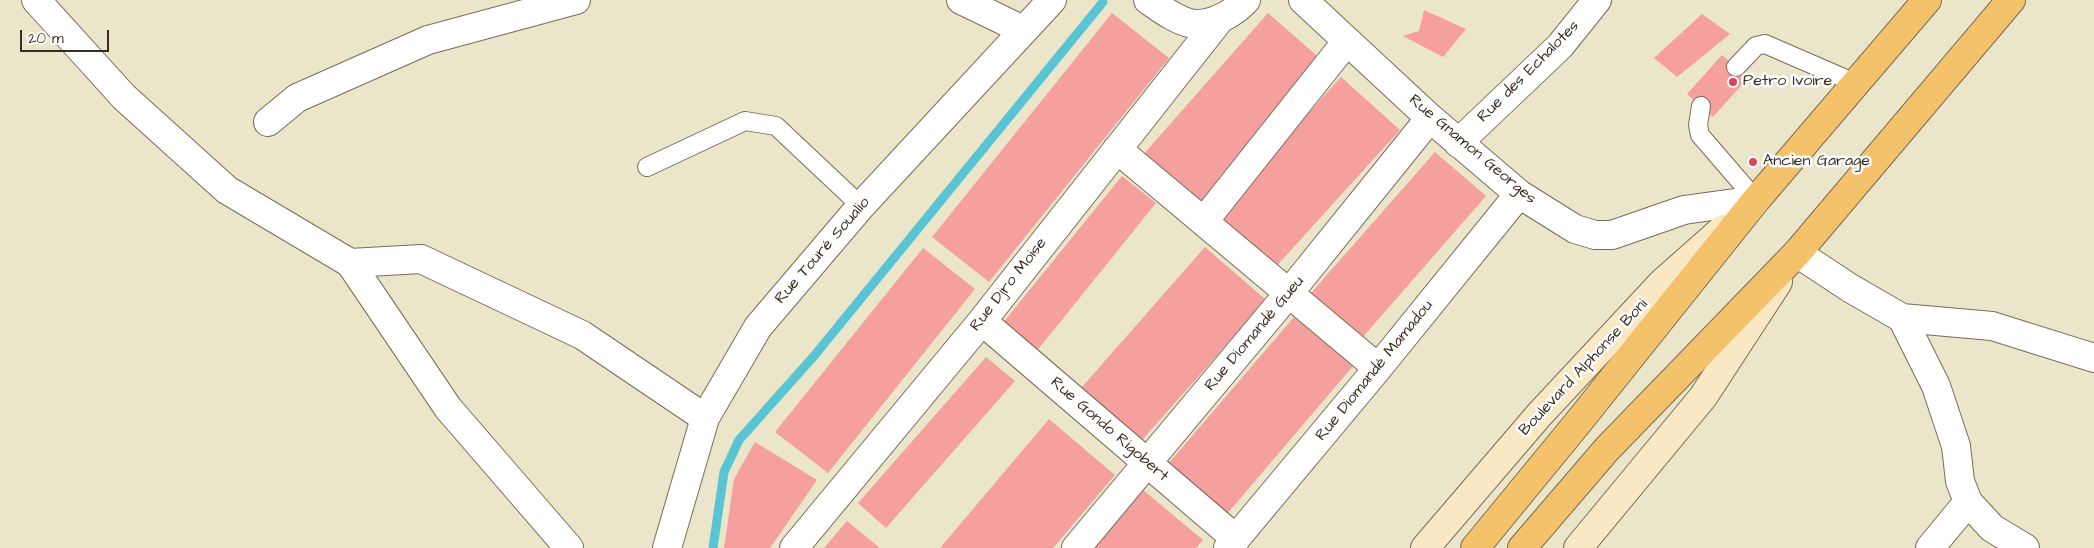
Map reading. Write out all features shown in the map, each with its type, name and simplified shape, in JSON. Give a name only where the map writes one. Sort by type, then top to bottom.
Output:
[{"type":"main road","name":"Boulevard Alphonse Boni","points":[[1475,548],[1756,200],[1927,0]]},
{"type":"main road","points":[[1522,548],[1607,449],[1797,253],[2011,0]]},
{"type":"street","points":[[36,0],[124,96],[227,190],[350,263],[448,408],[569,548]]},
{"type":"street","points":[[268,122],[297,98],[428,40],[576,0]]},
{"type":"street","points":[[961,0],[1023,30]]},
{"type":"street","name":"Rue Touré Soualio","points":[[668,548],[705,418],[758,327],[861,206],[1052,0]]},
{"type":"street","points":[[1148,0],[1169,15],[1197,24],[1220,19],[1238,9],[1246,0]]},
{"type":"street","name":"Rue Gnamon Georges","points":[[1303,0],[1458,143],[1519,194],[1576,229],[1595,235],[1612,235],[1684,210],[1756,200]]},
{"type":"street","name":"Rue des Echalotes","points":[[1458,143],[1560,46],[1597,0]]},
{"type":"street","name":"Rue Djro Moise","points":[[794,548],[982,321],[1220,19]]},
{"type":"street","points":[[1204,221],[1347,41]]},
{"type":"street","name":"Rue Diomandé Gueu","points":[[1076,548],[1289,293],[1430,118]]},
{"type":"street","points":[[1117,148],[1378,368]]},
{"type":"street","name":"Rue Diomandé Mamadou","points":[[1232,544],[1519,194]]},
{"type":"street","name":"Boulevard Alphonse Boni","points":[[1425,548],[1539,415],[1662,283],[1756,200]]},
{"type":"street","points":[[1578,548],[1704,397],[1797,253],[1850,288],[1902,318],[1992,326],[2094,358]]},
{"type":"street","points":[[350,263],[421,260],[582,334],[705,418]]},
{"type":"street","points":[[1902,318],[1936,386],[1956,446],[1960,481],[1968,502],[1992,528],[2025,548]]},
{"type":"street","name":"Rue Gondo Rigobert","points":[[982,321],[1148,463],[1232,544]]},
{"type":"street","points":[[1930,548],[1968,502]]},
{"type":"lane","points":[[1736,67],[1756,46],[1765,44],[1855,83]]},
{"type":"lane","points":[[1701,106],[1698,125],[1700,135],[1756,200]]},
{"type":"lane","points":[[647,167],[746,121],[776,126],[861,206]]},
{"type":"building","points":[[1424,10],[1466,29],[1443,57],[1403,36],[1419,31]]},
{"type":"building","points":[[1112,13],[1169,58],[989,282],[932,237]]},
{"type":"building","points":[[1268,13],[1323,61],[1190,214],[1134,165]]},
{"type":"building","points":[[1702,14],[1730,34],[1677,77],[1654,58]]},
{"type":"building","points":[[1722,55],[1748,78],[1713,117],[1687,94]]},
{"type":"building","points":[[1341,77],[1400,130],[1272,271],[1214,218]]},
{"type":"building","points":[[1435,152],[1486,196],[1355,346],[1304,301]]},
{"type":"building","points":[[1122,176],[1156,203],[1036,352],[1002,324]]},
{"type":"building","points":[[1205,247],[1266,300],[1142,440],[1082,387]]},
{"type":"building","points":[[923,248],[975,289],[828,473],[775,432]]},
{"type":"building","points":[[1294,317],[1353,366],[1227,514],[1168,464]]},
{"type":"building","points":[[986,357],[1015,381],[886,528],[858,503]]},
{"type":"building","points":[[1049,419],[1115,475],[1053,548],[940,548]]},
{"type":"building","points":[[755,442],[817,480],[770,548],[724,548],[734,479]]},
{"type":"building","points":[[1142,489],[1203,540],[1196,548],[1093,548]]},
{"type":"building","points":[[847,521],[880,548],[824,548]]},
{"type":"waterway","points":[[713,548],[724,472],[739,440],[814,356],[1103,2]]},
{"type":"place","name":"Petro Ivoire","points":[[1733,82]]},
{"type":"place","name":"Ancien Garage","points":[[1753,162]]}]
